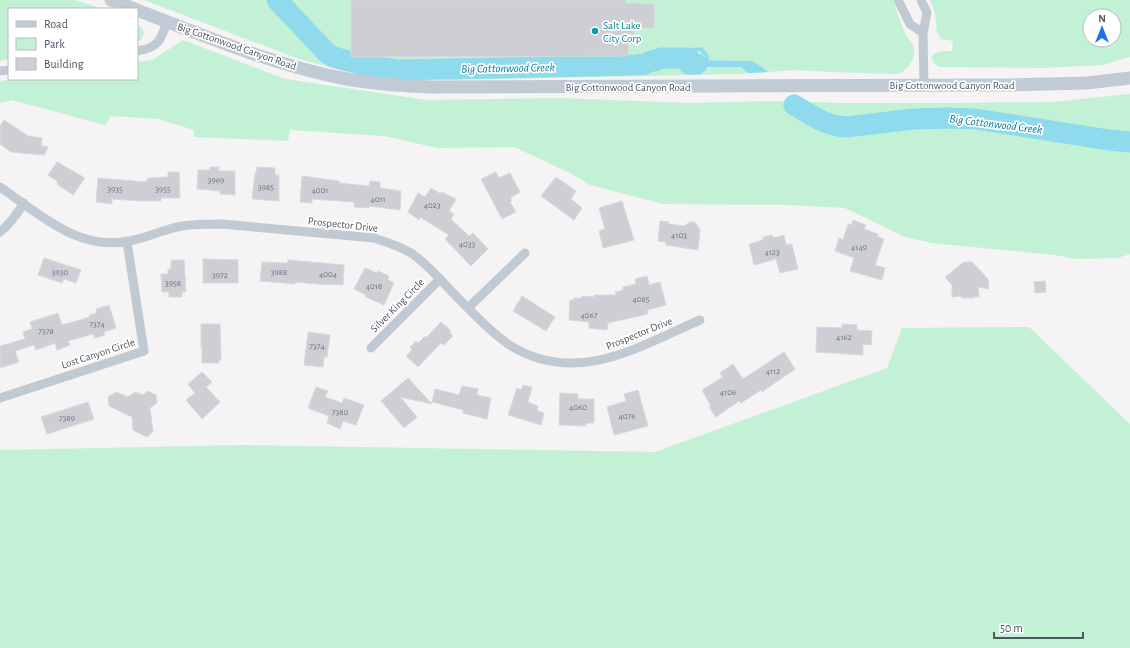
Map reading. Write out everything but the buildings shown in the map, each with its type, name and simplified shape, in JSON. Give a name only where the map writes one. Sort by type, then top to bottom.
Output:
[{"type":"main road","name":"Big Cottonwood Canyon Road","points":[[111,0],[133,8]]},
{"type":"main road","name":"Big Cottonwood Canyon Road","points":[[138,10],[167,22],[282,63],[351,80],[395,86],[924,86],[1087,83],[1130,78]]},
{"type":"street","points":[[898,0],[910,24],[923,33]]},
{"type":"street","points":[[921,0],[927,13],[923,33],[924,86]]},
{"type":"street","points":[[138,51],[150,49],[156,45],[161,38],[167,22]]},
{"type":"street","name":"Prospector Drive","points":[[0,187],[65,232],[84,239],[106,242],[127,242],[182,226],[222,224],[374,238],[393,244],[410,253],[426,265],[492,331],[510,345],[529,355],[550,361],[571,364],[595,362],[619,356],[700,320]]},
{"type":"street","points":[[0,232],[12,220],[24,203]]},
{"type":"street","name":"Lost Canyon Circle","points":[[0,398],[144,351],[127,242]]},
{"type":"street","points":[[468,308],[525,253]]},
{"type":"street","name":"Silver King Circle","points":[[371,348],[440,279]]},
{"type":"green space","points":[[0,0],[75,0],[100,8],[8,8],[8,59],[0,61]]},
{"type":"green space","points":[[144,0],[893,0],[900,21],[914,48],[910,65],[899,74],[795,70],[741,74],[450,80],[349,72],[299,59]],"holes":[[[675,53],[698,60],[751,61],[745,70],[741,67],[675,67]]]},
{"type":"green space","points":[[930,0],[1130,0],[1130,57],[1102,65],[1043,68],[939,67],[934,63],[931,57],[938,52],[952,51],[953,41],[941,39],[937,32],[935,13]]},
{"type":"green space","points":[[138,26],[142,28],[144,34],[138,42]]},
{"type":"green space","points":[[183,40],[285,79],[427,100],[559,98],[688,103],[775,101],[844,103],[954,103],[1052,102],[1130,94],[1130,254],[1118,258],[1077,259],[1054,255],[932,243],[905,237],[845,208],[788,205],[663,204],[590,185],[570,173],[514,147],[437,148],[384,136],[290,130],[288,141],[194,137],[194,130],[158,119],[111,116],[105,125],[12,100],[0,103],[0,81],[138,80],[138,62],[152,60]]},
{"type":"green space","points":[[1029,327],[1130,424],[1130,648],[0,648],[0,450],[243,445],[655,452],[887,368],[902,328]]},
{"type":"water","points":[[681,52],[682,56],[698,55],[698,60],[751,61],[768,72],[748,73],[741,67],[675,67],[675,53]]},
{"type":"waterway","name":"Big Cottonwood Creek","points":[[277,0],[327,53],[333,57],[364,65],[397,70],[636,65],[645,64],[661,58],[689,58],[689,64],[697,64]]},
{"type":"waterway","points":[[689,50],[701,49],[707,56],[707,64]]},
{"type":"waterway","points":[[659,59],[674,50],[689,50],[689,58]]},
{"type":"waterway","points":[[636,65],[678,64]]},
{"type":"waterway","name":"Big Cottonwood Creek","points":[[794,105],[825,122],[846,127],[914,119],[975,119],[1130,142]]},
{"type":"place","name":"Salt Lake City Corp","points":[[595,31]]}]
